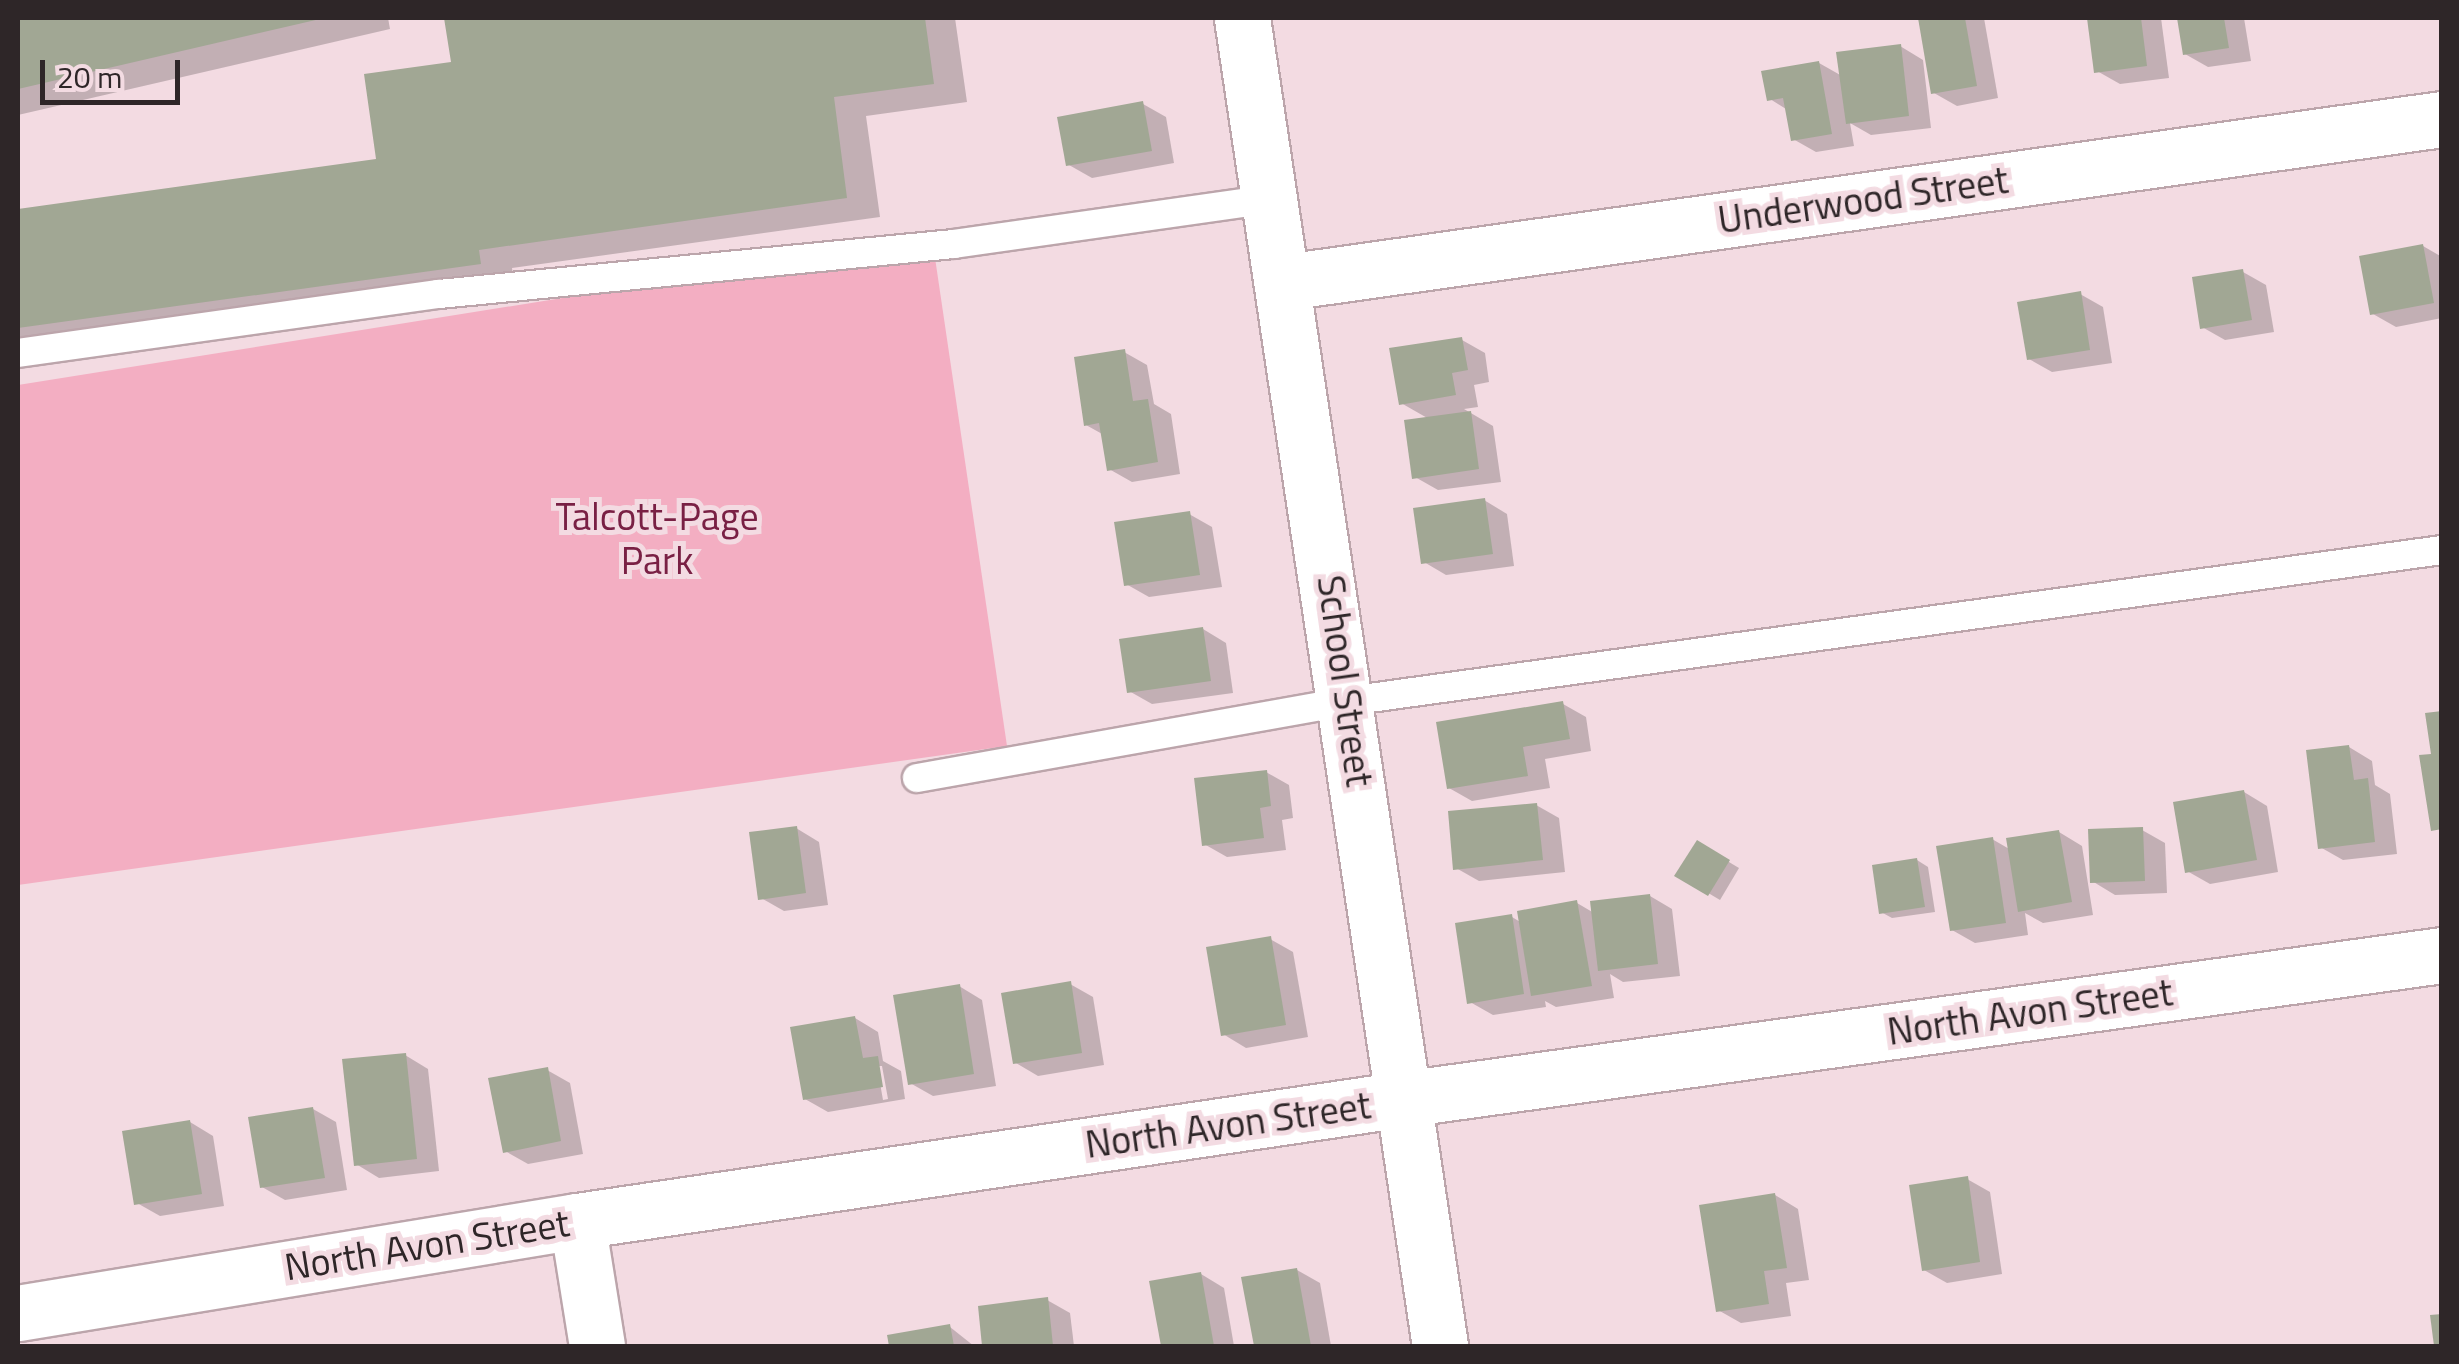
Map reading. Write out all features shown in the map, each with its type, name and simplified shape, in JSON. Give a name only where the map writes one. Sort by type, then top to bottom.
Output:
[{"type":"street","name":"School Street","points":[[1242,18],[1348,701],[1440,1346]]},
{"type":"street","name":"Underwood Street","points":[[1285,282],[2442,119]]},
{"type":"street","name":"North Avon Street","points":[[18,1313],[577,1220],[1403,1099],[2442,955]]},
{"type":"street","points":[[577,1220],[597,1346]]},
{"type":"lane","points":[[18,354],[439,294],[954,244],[1272,199]]},
{"type":"lane","points":[[917,778],[1348,701],[2442,550]]},
{"type":"green space","name":"Talcott-Page Park","points":[[934,251],[1007,746],[18,885],[18,385],[612,290]]},
{"type":"building","points":[[18,18],[319,18],[320,19],[18,89]]},
{"type":"building","points":[[444,18],[925,18],[934,84],[834,97],[847,198],[479,250],[481,264],[18,328],[18,209],[376,159],[364,74],[451,62]]},
{"type":"building","points":[[1918,18],[1965,18],[1977,86],[1931,94]]},
{"type":"building","points":[[2087,18],[2141,18],[2147,66],[2094,73]]},
{"type":"building","points":[[2177,18],[2224,18],[2229,48],[2183,55]]},
{"type":"building","points":[[1901,44],[1909,116],[1846,124],[1836,52]]},
{"type":"building","points":[[1819,61],[1832,134],[1791,141],[1783,98],[1767,101],[1761,71]]},
{"type":"building","points":[[1143,101],[1152,151],[1066,166],[1057,117]]},
{"type":"building","points":[[2423,244],[2434,303],[2370,315],[2359,256]]},
{"type":"building","points":[[2243,269],[2252,320],[2200,329],[2192,277]]},
{"type":"building","points":[[2081,291],[2090,350],[2027,360],[2017,302]]},
{"type":"building","points":[[1462,337],[1468,370],[1452,373],[1456,395],[1399,405],[1389,348]]},
{"type":"building","points":[[1125,349],[1133,401],[1148,399],[1158,462],[1107,471],[1099,423],[1084,426],[1074,357]]},
{"type":"building","points":[[1471,411],[1479,469],[1412,479],[1404,420]]},
{"type":"building","points":[[1485,498],[1493,554],[1421,564],[1413,508]]},
{"type":"building","points":[[1190,511],[1200,575],[1124,586],[1114,522]]},
{"type":"building","points":[[1203,627],[1211,681],[1127,693],[1119,639]]},
{"type":"building","points":[[1563,701],[1570,739],[1523,747],[1528,776],[1447,789],[1436,722]]},
{"type":"building","points":[[2442,711],[2442,829],[2431,831],[2419,755],[2431,754],[2425,713]]},
{"type":"building","points":[[2349,745],[2354,780],[2368,778],[2375,842],[2318,849],[2306,750]]},
{"type":"building","points":[[1267,770],[1271,806],[1260,808],[1264,838],[1202,846],[1194,778]]},
{"type":"building","points":[[2244,790],[2257,860],[2185,873],[2173,802]]},
{"type":"building","points":[[1537,803],[1543,860],[1453,870],[1448,811]]},
{"type":"building","points":[[797,826],[806,893],[758,900],[749,832]]},
{"type":"building","points":[[2143,827],[2145,881],[2090,883],[2088,829]]},
{"type":"building","points":[[2059,830],[2072,902],[2018,912],[2006,838]]},
{"type":"building","points":[[1993,837],[2006,923],[1950,931],[1936,846]]},
{"type":"building","points":[[1697,840],[1730,860],[1708,896],[1674,876]]},
{"type":"building","points":[[1917,858],[1925,907],[1879,914],[1872,865]]},
{"type":"building","points":[[1650,894],[1658,964],[1598,971],[1590,901]]},
{"type":"building","points":[[1577,900],[1592,986],[1531,996],[1517,911]]},
{"type":"building","points":[[1512,914],[1524,994],[1467,1004],[1455,923]]},
{"type":"building","points":[[1271,936],[1286,1025],[1221,1036],[1206,947]]},
{"type":"building","points":[[1071,981],[1082,1053],[1013,1064],[1001,993]]},
{"type":"building","points":[[960,984],[974,1074],[908,1085],[893,995]]},
{"type":"building","points":[[855,1016],[863,1058],[878,1056],[883,1087],[803,1100],[790,1027]]},
{"type":"building","points":[[406,1053],[417,1159],[354,1166],[342,1059]]},
{"type":"building","points":[[548,1067],[561,1141],[503,1153],[488,1078]]},
{"type":"building","points":[[313,1107],[325,1178],[260,1188],[248,1117]]},
{"type":"building","points":[[190,1120],[202,1194],[134,1205],[122,1131]]},
{"type":"building","points":[[1968,1176],[1980,1262],[1922,1271],[1909,1185]]},
{"type":"building","points":[[1775,1193],[1787,1268],[1764,1271],[1769,1304],[1716,1312],[1699,1205]]},
{"type":"building","points":[[1297,1268],[1311,1346],[1254,1346],[1241,1277]]},
{"type":"building","points":[[1201,1272],[1214,1346],[1161,1346],[1149,1281]]},
{"type":"building","points":[[1048,1297],[1053,1346],[982,1346],[978,1306]]},
{"type":"building","points":[[2442,1314],[2442,1346],[2434,1346],[2430,1315]]},
{"type":"building","points":[[950,1324],[954,1346],[889,1346],[887,1335]]}]
